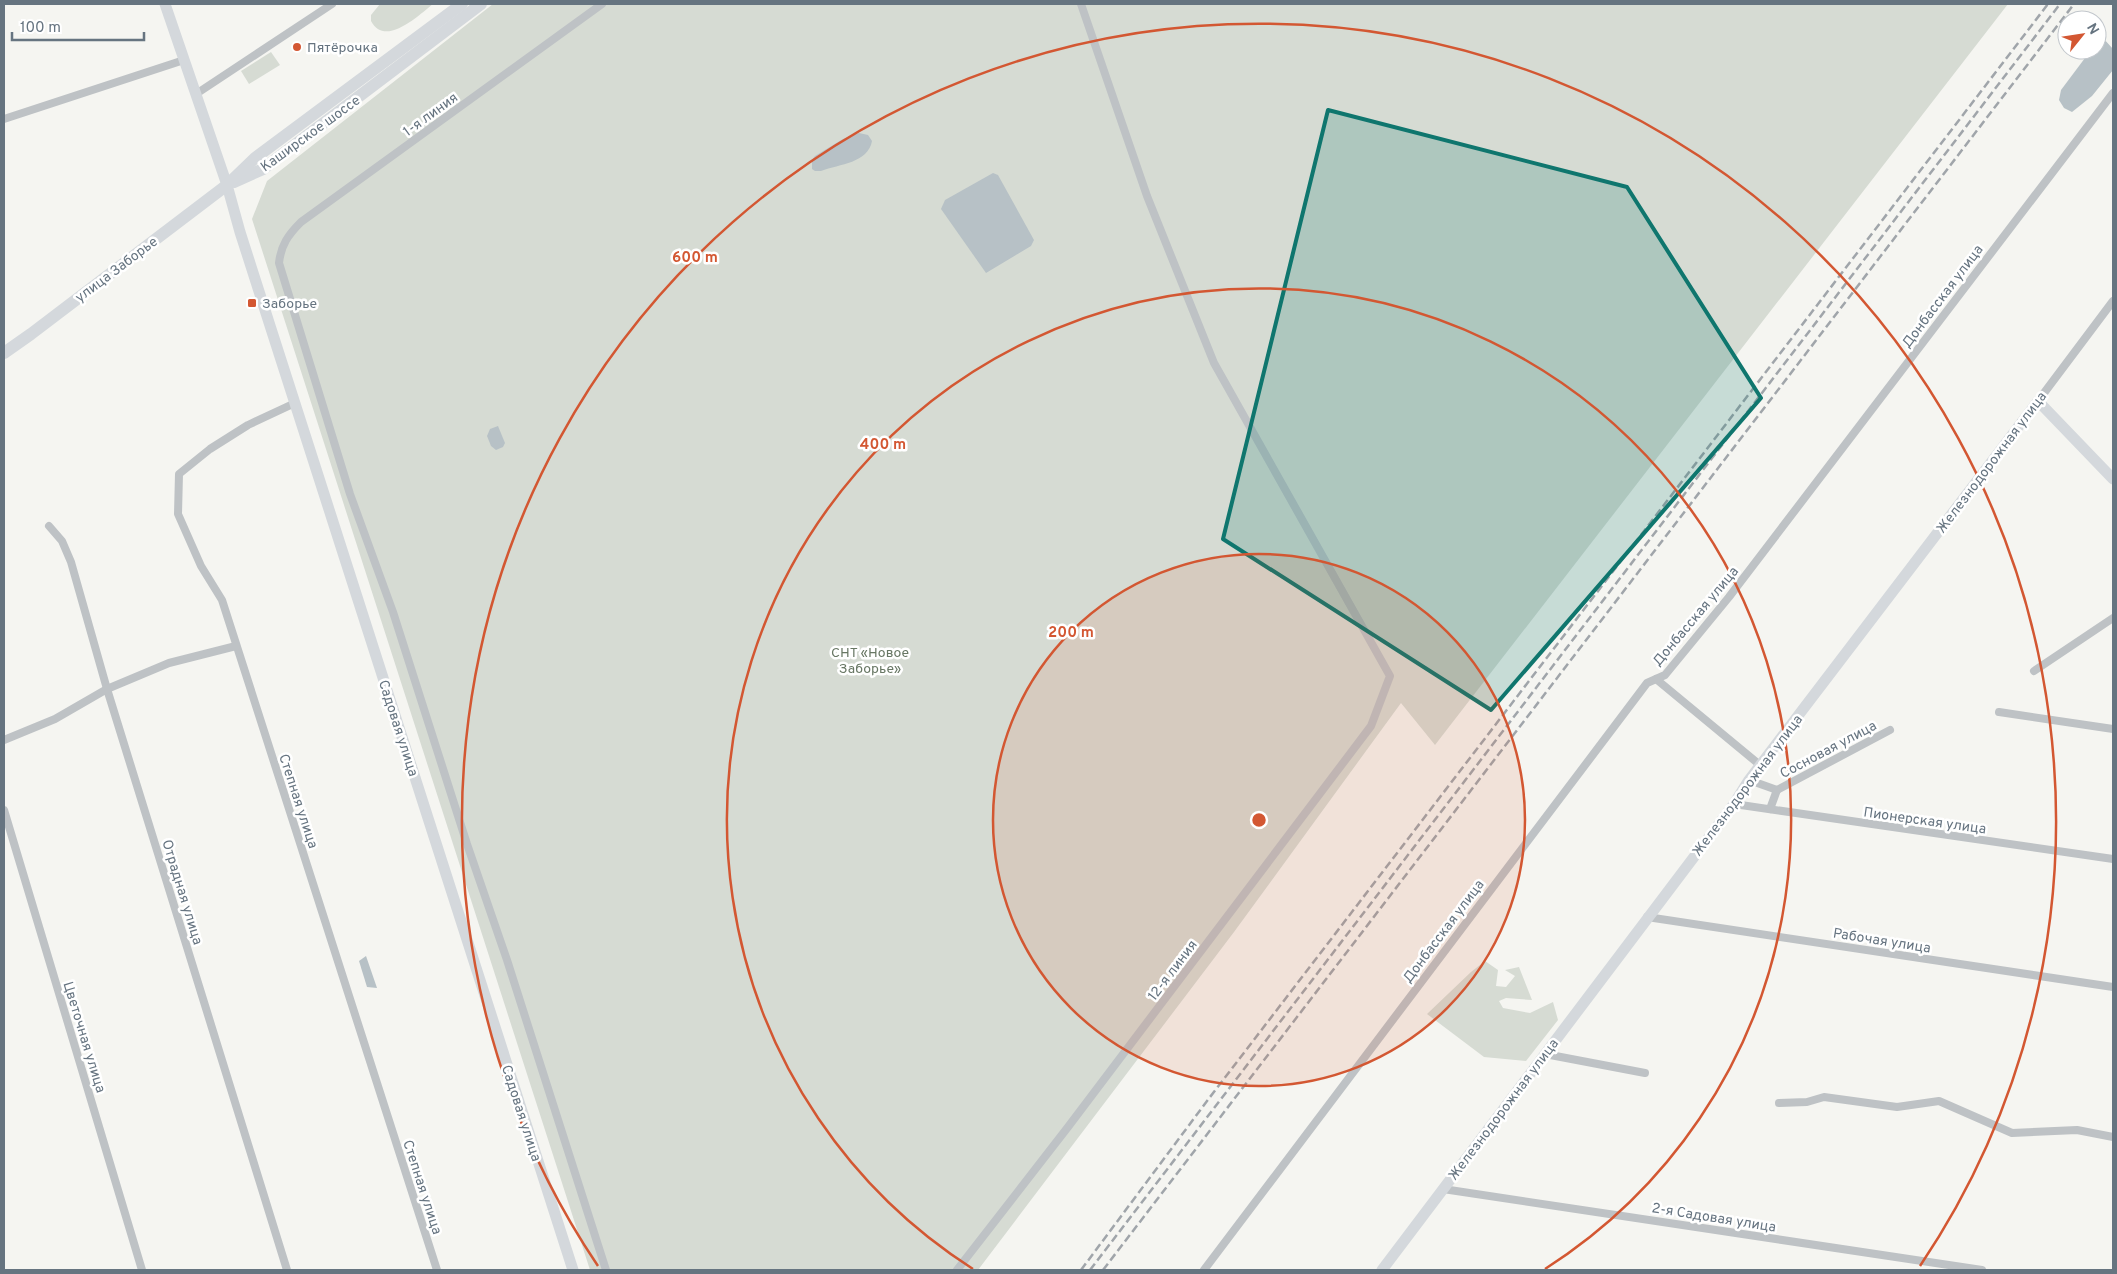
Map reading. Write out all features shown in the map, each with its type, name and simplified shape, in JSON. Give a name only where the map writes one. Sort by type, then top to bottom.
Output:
[{"type":"main road","name":"Каширское шоссе","points":[[227,185],[255,158],[462,4]]},
{"type":"main road","name":"Каширское шоссе","points":[[227,185],[263,169],[481,4]]},
{"type":"main road","name":"улица Заборье","points":[[4,353],[227,185]]},
{"type":"street","name":"Садовая улица","points":[[165,4],[227,185],[573,1270]]},
{"type":"street","points":[[196,94],[332,4]]},
{"type":"street","name":"1-я линия","points":[[602,4],[300,222],[288,235],[281,251],[279,263],[350,494],[392,612],[464,835],[507,960],[606,1270]]},
{"type":"street","name":"12-я линия","points":[[957,1270],[1068,1127],[1371,726],[1390,676],[1214,363],[1147,196],[1081,4]]},
{"type":"street","points":[[4,119],[184,60]]},
{"type":"street","name":"Донбасская улица","points":[[1204,1270],[1647,682],[1665,675],[1729,597],[2113,92]]},
{"type":"street","name":"Железнодорожная улица","points":[[1382,1270],[1734,804],[1760,765],[2113,301]]},
{"type":"street","points":[[2038,401],[2113,479]]},
{"type":"street","name":"Степная улица","points":[[295,403],[248,425],[210,449],[180,474],[178,514],[201,566],[222,600],[437,1270]]},
{"type":"street","name":"Отрадная улица","points":[[49,526],[62,541],[71,562],[107,689],[287,1270]]},
{"type":"street","points":[[2034,671],[2113,618]]},
{"type":"street","points":[[4,740],[55,719],[107,689],[169,663],[236,646]]},
{"type":"street","points":[[1656,678],[1760,765]]},
{"type":"street","points":[[1999,712],[2113,729]]},
{"type":"street","name":"Сосновая улица","points":[[1749,780],[1777,790],[1890,730]]},
{"type":"street","points":[[1770,810],[1777,790]]},
{"type":"street","name":"Пионерская улица","points":[[1734,804],[2113,860]]},
{"type":"street","name":"Цветочная улица","points":[[4,810],[142,1270]]},
{"type":"street","name":"Рабочая улица","points":[[1647,917],[2113,987]]},
{"type":"street","points":[[1545,1054],[1645,1074]]},
{"type":"street","points":[[1779,1103],[1807,1102],[1824,1097],[1897,1107],[1939,1102],[2012,1133],[2076,1130],[2113,1137]]},
{"type":"street","name":"2-я Садовая улица","points":[[1443,1189],[1982,1270]]},
{"type":"highlighted area","points":[[1328,110],[1627,187],[1761,398],[1491,710],[1223,539]]},
{"type":"green space","points":[[380,4],[433,4],[402,27],[385,31],[377,28],[371,21],[371,15]]},
{"type":"green space","name":"СНТ «Новое Заборье»","points":[[493,4],[2008,4],[1435,745],[1401,703],[1234,932],[978,1270],[590,1270],[252,219],[267,181]]},
{"type":"green space","points":[[271,52],[280,65],[249,84],[241,71]]},
{"type":"green space","points":[[1485,961],[1498,970],[1496,986],[1506,987],[1515,976],[1505,970],[1519,967],[1532,1000],[1506,998],[1499,1001],[1503,1008],[1530,1013],[1553,1002],[1558,1020],[1526,1061],[1484,1057],[1427,1014]]},
{"type":"shaded area","points":[[2107,42],[2113,49],[2113,70],[2092,96],[2072,112],[2064,108],[2059,100],[2061,90],[2084,60],[2107,60]]},
{"type":"shaded area","points":[[859,133],[868,135],[872,141],[865,154],[852,162],[821,171],[812,169],[812,160],[815,156],[843,139]]},
{"type":"shaded area","points":[[993,173],[998,175],[1034,240],[1031,246],[986,273],[941,209],[945,200]]},
{"type":"shaded area","points":[[498,426],[505,443],[503,447],[496,450],[491,446],[487,436],[490,429]]},
{"type":"shaded area","points":[[366,956],[377,988],[367,987],[359,961]]},
{"type":"railway","points":[[1081,1270],[1207,1101],[2048,4]]},
{"type":"railway","points":[[1090,1270],[2060,4]]},
{"type":"railway","points":[[1103,1270],[2074,4]]},
{"type":"place","name":"Пятёрочка","points":[[297,47]]},
{"type":"place","name":"Заборье","points":[[252,303]]}]
